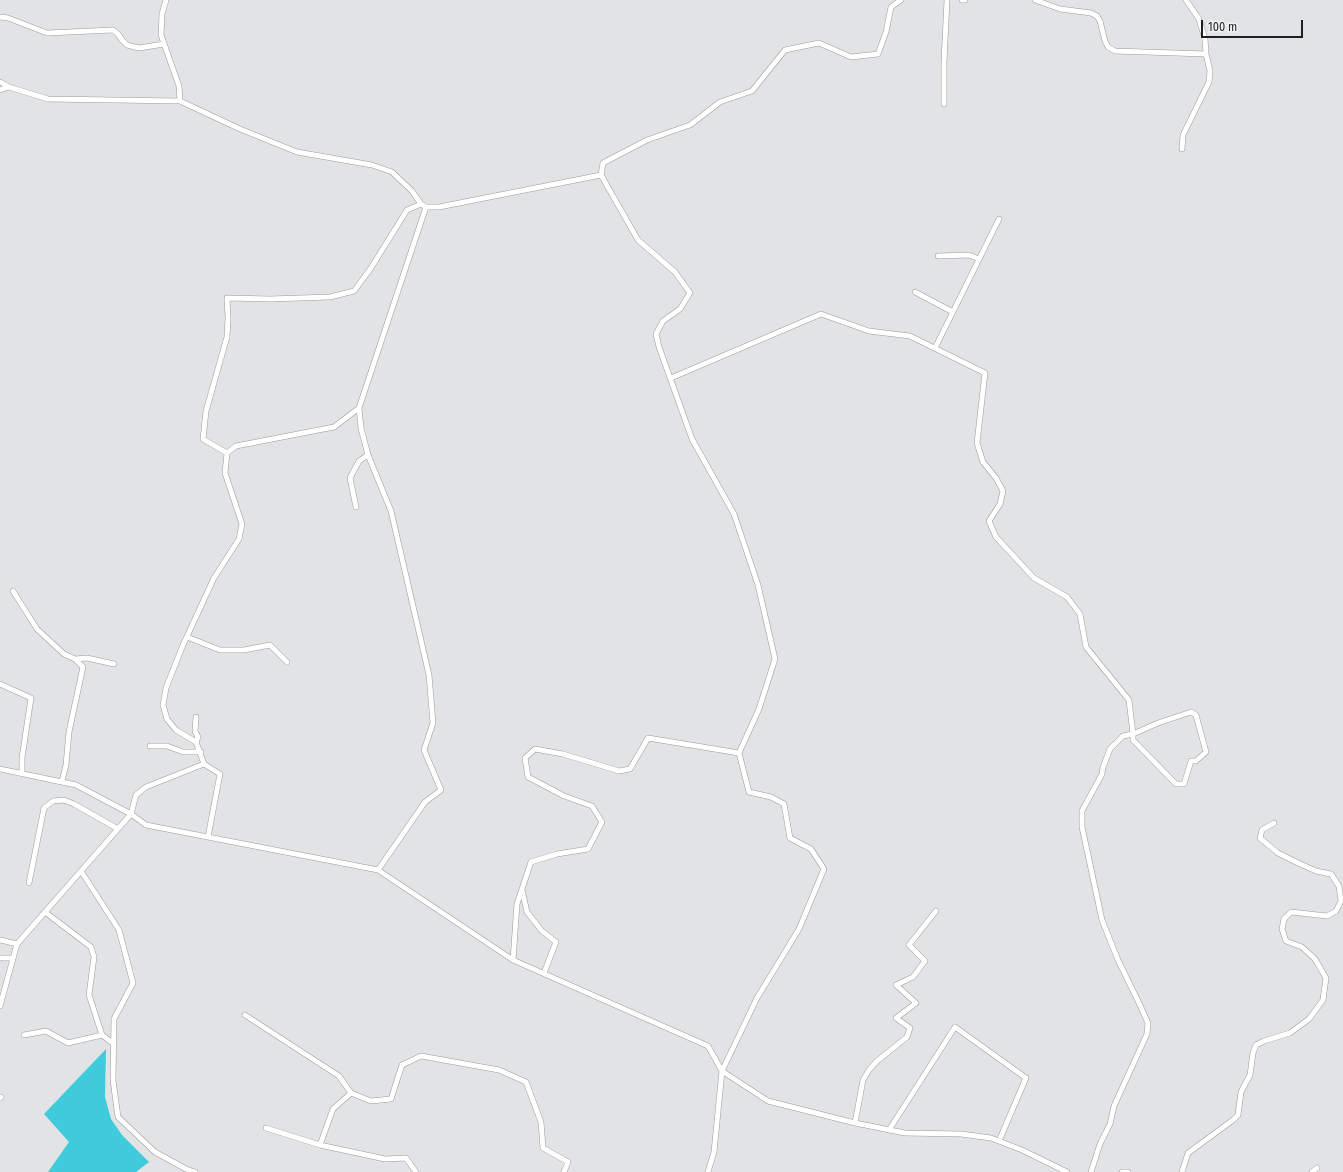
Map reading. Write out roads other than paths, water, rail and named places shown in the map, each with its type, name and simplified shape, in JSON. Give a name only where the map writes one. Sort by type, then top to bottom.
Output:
[{"type":"street","points":[[166,0],[161,35],[179,86],[180,101]]},
{"type":"street","points":[[708,1172],[714,1152],[722,1071],[757,998],[799,929],[824,869],[811,849],[790,838],[784,804],[771,797],[749,792],[739,753],[758,709],[775,659],[758,585],[734,514],[692,439],[659,347],[656,334],[663,322],[680,309],[690,293],[675,272],[638,240],[601,175],[604,163],[647,140],[690,125],[720,102],[752,91],[785,50],[819,43],[851,57],[878,54],[886,32],[891,7],[901,0]]},
{"type":"street","points":[[944,104],[944,62],[947,0]]},
{"type":"street","points":[[1035,0],[1060,8],[1091,13],[1097,16],[1108,47],[1115,51],[1206,54]]},
{"type":"street","points":[[1182,149],[1183,135],[1209,82],[1210,71],[1206,54],[1205,39],[1199,19],[1186,0]]},
{"type":"street","points":[[0,16],[47,33],[113,30],[127,45],[139,48],[164,44]]},
{"type":"street","points":[[0,82],[9,87],[48,99],[180,101],[298,152],[352,163],[372,165],[392,172],[412,191],[424,206]]},
{"type":"street","points":[[0,90],[9,87]]},
{"type":"street","points":[[227,453],[203,439],[206,411],[227,337],[227,298],[330,297],[354,291],[371,268],[407,210],[424,206],[439,207],[601,175]]},
{"type":"street","points":[[378,870],[425,802],[441,790],[424,750],[433,723],[429,675],[391,511],[368,455],[361,428],[359,408],[424,206]]},
{"type":"street","points":[[935,348],[999,219]]},
{"type":"street","points":[[938,256],[968,255],[979,259]]},
{"type":"street","points":[[914,292],[953,312]]},
{"type":"street","points":[[670,378],[821,314],[868,331],[910,336],[985,373],[977,443],[983,462],[996,478],[1003,491],[1000,504],[989,521],[996,537],[1034,578],[1067,597],[1080,614],[1086,647],[1129,700],[1134,734],[1133,740],[1176,784],[1184,784],[1191,761],[1196,761],[1206,752],[1196,715],[1191,712],[1158,723],[1134,734],[1123,736],[1110,749],[1102,774],[1082,810],[1082,827],[1102,920],[1118,960],[1148,1023],[1147,1034],[1114,1106],[1110,1124],[1100,1144],[1091,1172]]},
{"type":"street","points":[[208,837],[220,774],[204,764],[201,752],[196,742],[176,730],[166,719],[163,705],[166,688],[214,578],[239,539],[242,524],[224,473],[227,453],[236,446],[334,426],[359,408]]},
{"type":"street","points":[[356,507],[350,478],[359,461],[368,455]]},
{"type":"street","points":[[13,591],[37,629],[64,654],[75,659],[83,666],[69,732],[66,764],[62,781]]},
{"type":"street","points":[[187,637],[220,650],[244,650],[270,645],[287,662]]},
{"type":"street","points":[[75,659],[87,658],[114,664]]},
{"type":"street","points":[[0,684],[31,698],[22,758],[22,773]]},
{"type":"street","points":[[196,717],[195,730],[198,737],[196,742]]},
{"type":"street","points":[[513,960],[517,904],[531,862],[557,854],[588,849],[602,822],[592,806],[564,796],[528,777],[525,758],[535,749],[563,754],[619,771],[630,769],[648,738],[739,753]]},
{"type":"street","points":[[150,746],[167,746],[183,752],[201,752]]},
{"type":"street","points":[[0,1006],[17,944],[131,814],[136,795],[146,787],[204,764]]},
{"type":"street","points":[[0,769],[76,785],[131,814],[146,825],[378,870],[513,960],[708,1046],[722,1071],[768,1101],[855,1123],[905,1133],[961,1134],[991,1138],[1022,1150],[1067,1172]]},
{"type":"street","points":[[29,883],[44,808],[52,801],[64,800],[74,804],[118,829]]},
{"type":"street","points":[[1182,1172],[1188,1153],[1238,1115],[1241,1092],[1250,1075],[1253,1053],[1256,1044],[1290,1033],[1309,1020],[1323,1000],[1326,978],[1315,958],[1302,947],[1286,941],[1282,930],[1284,919],[1291,912],[1327,916],[1336,911],[1341,901],[1338,886],[1331,874],[1316,871],[1278,853],[1260,838],[1262,830],[1274,823]]},
{"type":"street","points":[[81,871],[119,930],[133,983],[114,1019],[113,1080],[118,1117],[155,1152],[186,1169],[195,1172]]},
{"type":"street","points":[[522,889],[527,912],[542,931],[556,942],[544,973]]},
{"type":"street","points":[[855,1123],[863,1080],[877,1061],[907,1036],[910,1028],[896,1018],[916,1003],[896,985],[913,977],[925,961],[909,945],[936,911]]},
{"type":"street","points":[[45,912],[91,947],[94,957],[89,995],[102,1034],[114,1044]]},
{"type":"street","points":[[0,940],[17,944]]},
{"type":"street","points":[[0,958],[13,958]]},
{"type":"street","points":[[245,1016],[339,1076],[351,1093],[371,1100],[390,1099],[402,1065],[421,1056],[500,1070],[526,1082],[541,1122],[543,1148],[568,1162],[564,1172]]},
{"type":"street","points":[[889,1130],[955,1027],[1026,1078],[999,1141]]},
{"type":"street","points":[[24,1035],[46,1032],[68,1043],[102,1034]]},
{"type":"street","points":[[320,1145],[333,1109],[351,1093]]},
{"type":"street","points":[[266,1128],[320,1145],[385,1159],[406,1158],[416,1172]]},
{"type":"street","points":[[1312,1172],[1317,1168]]},
{"type":"street","points":[[1122,1172],[1128,1172]]},
{"type":"water","points":[[106,1049],[105,1097],[111,1119],[122,1135],[149,1162],[136,1172],[48,1172],[69,1142],[44,1114]]}]
